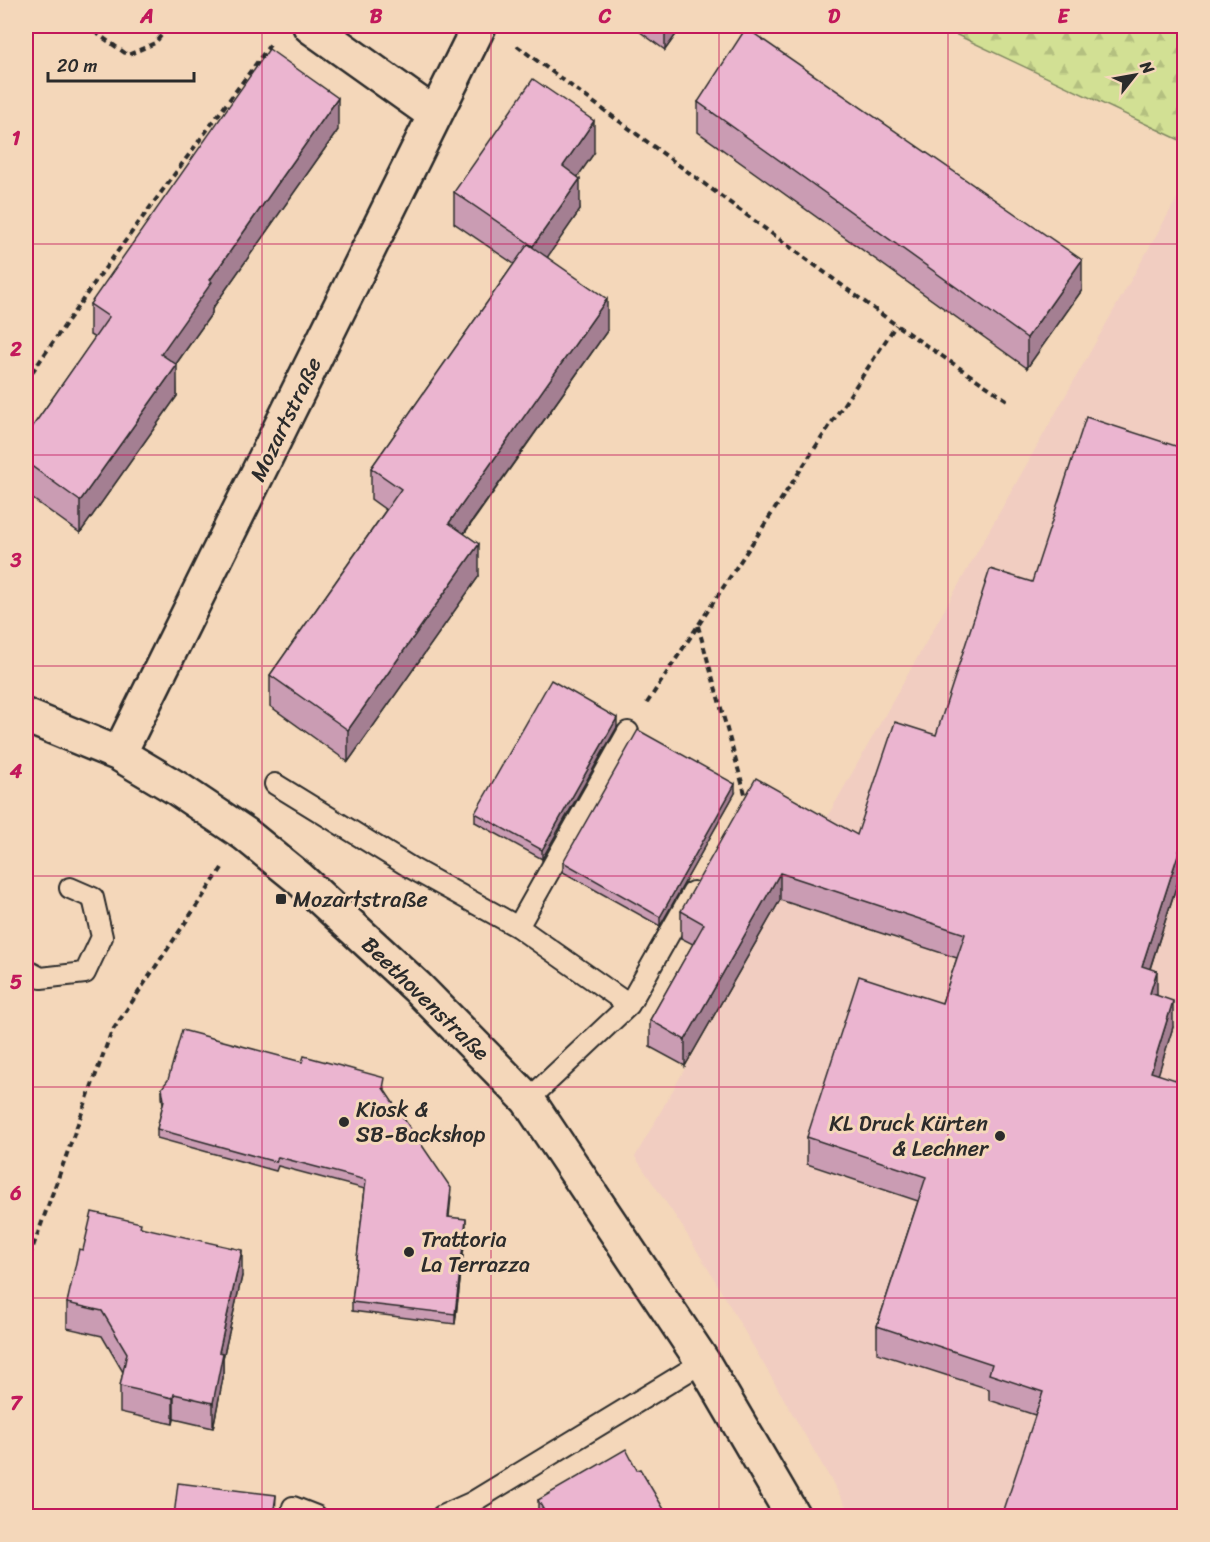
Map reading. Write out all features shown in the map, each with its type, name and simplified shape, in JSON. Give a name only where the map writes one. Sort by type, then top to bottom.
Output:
[{"type":"street","points":[[310,26],[435,115]]},
{"type":"street","name":"Mozartstraße","points":[[119,754],[479,26]]},
{"type":"street","name":"Beethovenstraße","points":[[26,716],[119,754],[178,789],[244,834],[299,878],[417,987],[528,1100],[703,1362],[793,1516]]},
{"type":"lane","points":[[518,927],[628,732]]},
{"type":"lane","points":[[275,784],[413,868],[518,927],[630,1005]]},
{"type":"lane","points":[[528,1100],[630,1005],[702,876]]},
{"type":"lane","points":[[26,970],[41,978],[85,973],[102,937],[93,898],[70,888]]},
{"type":"lane","points":[[442,1516],[471,1503],[703,1362]]},
{"type":"lane","points":[[293,1507],[316,1516]]},
{"type":"path","points":[[86,26],[128,55],[154,44],[169,26]]},
{"type":"path","points":[[26,381],[102,273],[278,35]]},
{"type":"path","points":[[508,39],[896,325],[1010,402]]},
{"type":"path","points":[[628,732],[896,325]]},
{"type":"path","points":[[698,626],[746,797]]},
{"type":"path","points":[[26,1266],[111,1033],[244,834]]},
{"type":"shaded area","points":[[1184,186],[1184,1516],[852,1516],[713,1277],[635,1157]]},
{"type":"green space","points":[[938,26],[1184,26],[1184,142]]},
{"type":"building","points":[[746,28],[1082,260],[1027,338],[698,102]]},
{"type":"building","points":[[269,49],[338,98],[161,354],[177,365],[80,501],[26,462],[26,436],[109,317],[90,304]]},
{"type":"building","points":[[533,79],[594,121],[563,166],[580,179],[533,246],[454,192]]},
{"type":"building","points":[[528,244],[607,299],[449,523],[479,544],[348,730],[270,675],[401,489],[371,468]]},
{"type":"building","points":[[1086,417],[1185,449],[1185,833],[1142,966],[1157,971],[1150,993],[1173,1001],[1151,1072],[1185,1083],[1185,1516],[1002,1516],[1043,1392],[989,1374],[992,1364],[877,1326],[926,1177],[807,1137],[859,976],[942,1003],[965,934],[780,873],[685,1040],[650,1020],[704,924],[681,911],[756,778],[857,835],[895,722],[936,735],[990,569],[1032,582]]},
{"type":"building","points":[[551,680],[617,718],[542,850],[475,813]]},
{"type":"building","points":[[638,730],[735,784],[660,917],[563,862]]},
{"type":"building","points":[[182,1030],[302,1062],[304,1056],[385,1078],[383,1088],[451,1188],[448,1217],[466,1219],[455,1314],[352,1302],[366,1180],[278,1157],[276,1162],[157,1129],[164,1100],[162,1088],[168,1080]]},
{"type":"building","points":[[92,1212],[141,1223],[140,1227],[242,1250],[219,1352],[223,1353],[213,1403],[174,1394],[173,1398],[120,1386],[127,1353],[102,1311],[67,1303],[79,1249],[83,1250]]},
{"type":"building","points":[[626,1449],[637,1470],[640,1469],[668,1516],[547,1516],[538,1500]]},
{"type":"building","points":[[178,1483],[276,1495],[273,1516],[174,1516]]},
{"type":"place","name":"Mozartstraße","points":[[281,899]]},
{"type":"place","name":"Kiosk & SB-Backshop","points":[[344,1122]]},
{"type":"place","name":"KL Druck Kürten & Lechner","points":[[1000,1136]]},
{"type":"place","name":"Trattoria La Terrazza","points":[[409,1252]]}]
